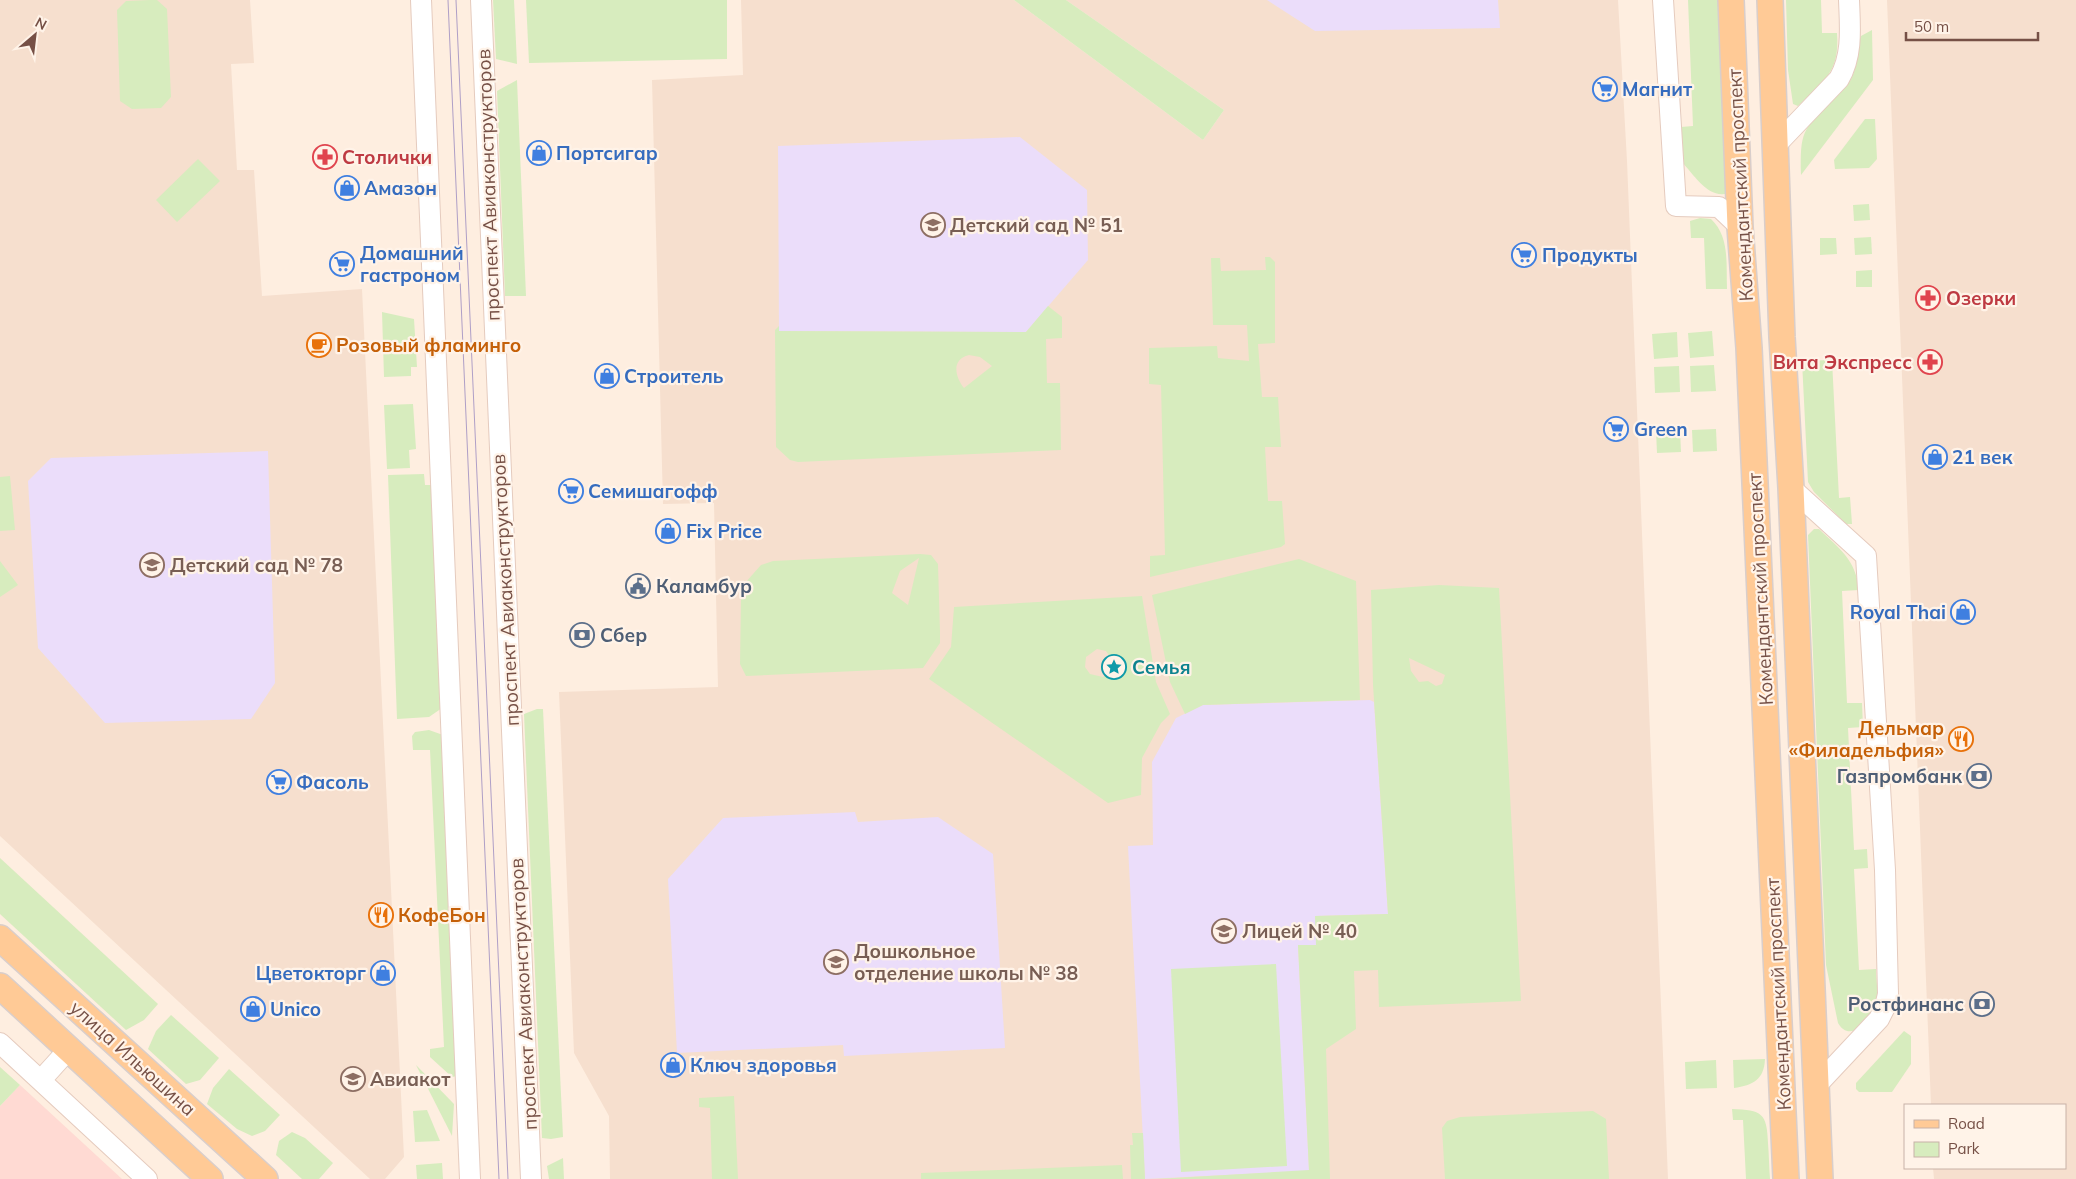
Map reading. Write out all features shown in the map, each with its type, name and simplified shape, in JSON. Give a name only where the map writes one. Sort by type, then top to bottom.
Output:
[{"type":"main road","name":"Комендантский проспект","points":[[1731,0],[1740,227],[1750,357],[1786,1179]]},
{"type":"main road","name":"Комендантский проспект","points":[[1770,0],[1781,328],[1791,488],[1820,1179]]},
{"type":"main road","name":"улица Ильюшина","points":[[0,938],[265,1179]]},
{"type":"main road","name":"улица Ильюшина","points":[[0,986],[210,1179]]},
{"type":"street","points":[[421,0],[470,1179]]},
{"type":"street","name":"проспект Авиаконструкторов","points":[[481,0],[531,1179]]},
{"type":"street","points":[[1663,0],[1676,206],[1719,207],[1740,227]]},
{"type":"street","points":[[1774,146],[1839,79],[1844,70],[1848,59],[1849,0]]},
{"type":"street","points":[[1791,488],[1866,556],[1886,870],[1888,994],[1885,1007],[1879,1019],[1817,1084]]},
{"type":"street","points":[[0,1043],[146,1179]]},
{"type":"street","points":[[41,1080],[69,1049]]},
{"type":"shaded area","points":[[0,0],[250,0],[254,63],[231,64],[237,170],[254,170],[262,296],[362,289],[404,1157],[385,1179],[370,1179],[0,836]]},
{"type":"shaded area","points":[[741,0],[1014,0],[1203,140],[1224,110],[1066,0],[1618,0],[1627,161],[1668,1179],[610,1179],[609,1116],[574,1053],[559,692],[718,687],[714,503],[663,504],[652,80],[743,75]]},
{"type":"shaded area","points":[[1267,0],[1498,0],[1500,28],[1315,31]]},
{"type":"shaded area","points":[[1887,0],[2076,0],[2076,1179],[1934,1179],[1933,1169],[2066,1169],[2066,1104],[1931,1104]]},
{"type":"shaded area","name":"Детский сад № 51","points":[[1020,137],[1087,190],[1088,260],[1026,332],[779,331],[778,146]]},
{"type":"shaded area","name":"Детский сад № 78","points":[[268,451],[275,683],[251,719],[105,723],[38,648],[28,481],[51,458]]},
{"type":"shaded area","name":"Лицей № 40","points":[[1370,700],[1374,702],[1388,914],[1315,916],[1317,945],[1298,946],[1309,1171],[1145,1179],[1128,846],[1153,845],[1152,762],[1176,718],[1203,705]]},
{"type":"shaded area","name":"Дошкольное отделение школы № 38","points":[[855,812],[858,822],[938,817],[993,854],[1005,1048],[844,1056],[843,1045],[677,1053],[668,879],[723,818]]},
{"type":"shaded area","points":[[20,1085],[122,1179],[0,1179],[0,1106]]},
{"type":"green space","points":[[157,0],[167,9],[171,97],[161,108],[132,109],[120,101],[117,10],[126,1]]},
{"type":"green space","points":[[493,0],[514,0],[517,64],[496,59]]},
{"type":"green space","points":[[526,0],[727,0],[727,59],[529,63]]},
{"type":"green space","points":[[1014,0],[1066,0],[1224,110],[1203,140]]},
{"type":"green space","points":[[1688,0],[1723,0],[1729,193],[1715,193],[1709,190],[1697,180],[1682,162],[1681,127],[1693,126]]},
{"type":"green space","points":[[1786,0],[1821,0],[1822,33],[1837,33],[1836,57],[1833,67],[1823,82],[1798,106],[1793,104],[1788,70]]},
{"type":"green space","points":[[1872,30],[1873,80],[1801,175],[1801,150],[1805,133],[1814,118],[1848,84],[1854,72],[1861,36]]},
{"type":"green space","points":[[517,80],[526,296],[505,296],[497,91]]},
{"type":"green space","points":[[1865,119],[1875,119],[1877,159],[1869,168],[1835,169],[1834,160]]},
{"type":"green space","points":[[198,159],[220,181],[177,222],[156,200]]},
{"type":"green space","points":[[1869,204],[1870,220],[1854,221],[1853,205]]},
{"type":"green space","points":[[1700,218],[1711,219],[1721,234],[1726,251],[1727,289],[1706,289],[1704,238],[1691,238],[1690,221]]},
{"type":"green space","points":[[1871,237],[1872,254],[1855,255],[1854,238]]},
{"type":"green space","points":[[1820,238],[1836,238],[1837,254],[1820,255]]},
{"type":"green space","points":[[1265,257],[1270,257],[1275,262],[1275,343],[1258,344],[1262,397],[1278,397],[1281,447],[1265,447],[1268,501],[1282,501],[1285,544],[1281,547],[1150,577],[1150,556],[1165,555],[1161,385],[1149,384],[1149,348],[1217,346],[1218,358],[1249,361],[1247,325],[1213,325],[1211,258],[1220,258],[1221,271],[1266,270]]},
{"type":"green space","points":[[1872,270],[1872,287],[1856,287],[1856,271]]},
{"type":"green space","points":[[1048,306],[1062,317],[1062,338],[1046,339],[1047,383],[1060,383],[1061,450],[798,462],[790,460],[776,447],[775,330],[779,326],[779,331],[1026,332]],"holes":[[[969,355],[980,357],[992,366],[964,388],[958,379],[956,369],[959,360]]]},
{"type":"green space","points":[[382,312],[414,319],[417,367],[411,367],[411,376],[384,377]]},
{"type":"green space","points":[[1712,331],[1714,356],[1690,358],[1688,333]]},
{"type":"green space","points":[[1677,332],[1678,357],[1654,359],[1652,334]]},
{"type":"green space","points":[[1832,360],[1839,498],[1850,497],[1852,524],[1846,524],[1814,492],[1808,482],[1802,361]]},
{"type":"green space","points":[[1714,365],[1716,391],[1691,392],[1690,366]]},
{"type":"green space","points":[[1679,366],[1680,392],[1655,393],[1654,367]]},
{"type":"green space","points":[[413,404],[416,449],[409,450],[410,468],[387,469],[384,405]]},
{"type":"green space","points":[[1716,429],[1717,451],[1693,452],[1692,430]]},
{"type":"green space","points":[[1680,430],[1681,452],[1657,453],[1656,431]]},
{"type":"green space","points":[[424,474],[425,485],[433,485],[442,708],[429,717],[397,719],[388,475]]},
{"type":"green space","points":[[10,476],[15,530],[0,531],[0,477]]},
{"type":"green space","points":[[1814,529],[1819,529],[1846,556],[1851,563],[1859,590],[1842,591],[1847,703],[1862,703],[1863,727],[1848,728],[1854,850],[1867,849],[1868,868],[1854,869],[1859,970],[1876,969],[1877,996],[1876,1005],[1870,1017],[1860,1028],[1848,1031],[1843,1029],[1838,1023],[1826,965],[1808,535]]},
{"type":"green space","points":[[931,555],[938,564],[940,643],[923,668],[746,676],[740,664],[741,596],[745,583],[761,565],[773,561]],"holes":[[[919,558],[908,605],[892,593],[900,571]]]},
{"type":"green space","points":[[1299,559],[1356,581],[1360,700],[1203,705],[1185,714],[1170,682],[1152,595]]},
{"type":"green space","points":[[0,561],[18,585],[0,597]]},
{"type":"green space","points":[[1439,585],[1499,588],[1521,1001],[1379,1007],[1378,970],[1354,971],[1356,1029],[1326,1049],[1330,1179],[1157,1179],[1309,1170],[1298,945],[1316,945],[1315,916],[1388,914],[1373,685],[1371,590]],"holes":[[[1409,658],[1445,675],[1442,684],[1436,686],[1428,681],[1419,682],[1411,671]]]},
{"type":"green space","points":[[1142,596],[1156,682],[1170,714],[1161,723],[1142,758],[1141,795],[1108,803],[929,679],[951,647],[954,607]],"holes":[[[1097,649],[1106,651],[1113,662],[1110,671],[1103,677],[1090,674],[1085,667],[1086,657]]]},
{"type":"green space","points":[[537,709],[543,709],[563,1137],[551,1139],[542,1138],[524,714]]},
{"type":"green space","points":[[429,730],[443,735],[457,1076],[452,1077],[430,1057],[430,1049],[444,1047],[430,750],[413,750],[412,736],[415,732]]},
{"type":"green space","points":[[0,858],[158,1004],[144,1020],[126,1030],[0,914]]},
{"type":"green space","points":[[1276,964],[1287,1166],[1181,1172],[1171,969]]},
{"type":"green space","points":[[171,1015],[219,1058],[200,1080],[186,1084],[148,1049],[156,1031]]},
{"type":"green space","points":[[1904,1031],[1911,1036],[1911,1064],[1892,1092],[1859,1092],[1856,1089],[1856,1083]]},
{"type":"green space","points":[[1765,1059],[1760,1077],[1752,1083],[1734,1088],[1733,1060]]},
{"type":"green space","points":[[1716,1060],[1717,1088],[1686,1089],[1685,1062]]},
{"type":"green space","points":[[416,1065],[454,1104],[452,1136]]},
{"type":"green space","points":[[0,1067],[20,1085],[0,1106]]},
{"type":"green space","points":[[229,1069],[280,1115],[265,1131],[252,1136],[237,1129],[207,1104],[213,1088]]},
{"type":"green space","points":[[734,1096],[738,1179],[712,1179],[710,1108],[699,1107],[699,1098]]},
{"type":"green space","points":[[1732,1109],[1756,1112],[1764,1119],[1767,1133],[1770,1179],[1746,1179],[1743,1120],[1733,1120]]},
{"type":"green space","points":[[427,1110],[440,1141],[415,1142],[413,1111]]},
{"type":"green space","points":[[1593,1111],[1606,1119],[1609,1179],[1445,1179],[1442,1128],[1447,1121],[1460,1117]]},
{"type":"green space","points":[[292,1132],[305,1138],[333,1163],[319,1179],[302,1179],[276,1155],[279,1141]]},
{"type":"green space","points":[[1132,1133],[1143,1133],[1145,1179],[1131,1179],[1130,1145],[1133,1145]]},
{"type":"green space","points":[[563,1158],[564,1179],[549,1179],[547,1166]]},
{"type":"green space","points":[[442,1163],[443,1179],[417,1179],[416,1165]]},
{"type":"green space","points":[[1122,1165],[1123,1179],[921,1179],[921,1173]]},
{"type":"tram line","points":[[448,0],[499,1179]]},
{"type":"tram line","points":[[456,0],[508,1179]]},
{"type":"place","name":"Магнит","points":[[1605,89]]},
{"type":"place","name":"Портсигар","points":[[539,153]]},
{"type":"place","name":"Столички","points":[[325,157]]},
{"type":"place","name":"Амазон","points":[[347,188]]},
{"type":"place","name":"Детский сад № 51","points":[[933,225]]},
{"type":"place","name":"Продукты","points":[[1524,255]]},
{"type":"place","name":"Домашний гастроном","points":[[342,264]]},
{"type":"place","name":"Озерки","points":[[1928,298]]},
{"type":"place","name":"Розовый фламинго","points":[[319,345]]},
{"type":"place","name":"Вита Экспресс","points":[[1930,362]]},
{"type":"place","name":"Строитель","points":[[607,376]]},
{"type":"place","name":"Green","points":[[1616,429]]},
{"type":"place","name":"21 век","points":[[1935,457]]},
{"type":"place","name":"Семишагофф","points":[[571,491]]},
{"type":"place","name":"Fix Price","points":[[668,531]]},
{"type":"place","name":"Детский сад № 78","points":[[152,565]]},
{"type":"place","name":"Каламбур","points":[[638,586]]},
{"type":"place","name":"Royal Thai","points":[[1963,612]]},
{"type":"place","name":"Сбер","points":[[582,635]]},
{"type":"place","name":"Семья","points":[[1114,667]]},
{"type":"place","name":"Дельмар «Филадельфия»","points":[[1961,739]]},
{"type":"place","name":"Газпромбанк","points":[[1979,776]]},
{"type":"place","name":"Фасоль","points":[[279,782]]},
{"type":"place","name":"КофеБон","points":[[381,915]]},
{"type":"place","name":"Лицей № 40","points":[[1224,931]]},
{"type":"place","name":"Дошкольное отделение школы № 38","points":[[836,962]]},
{"type":"place","name":"Цветокторг","points":[[383,973]]},
{"type":"place","name":"Ростфинанс","points":[[1982,1004]]},
{"type":"place","name":"Unico","points":[[253,1009]]},
{"type":"place","name":"Ключ здоровья","points":[[673,1065]]},
{"type":"place","name":"Авиакот","points":[[353,1079]]}]
